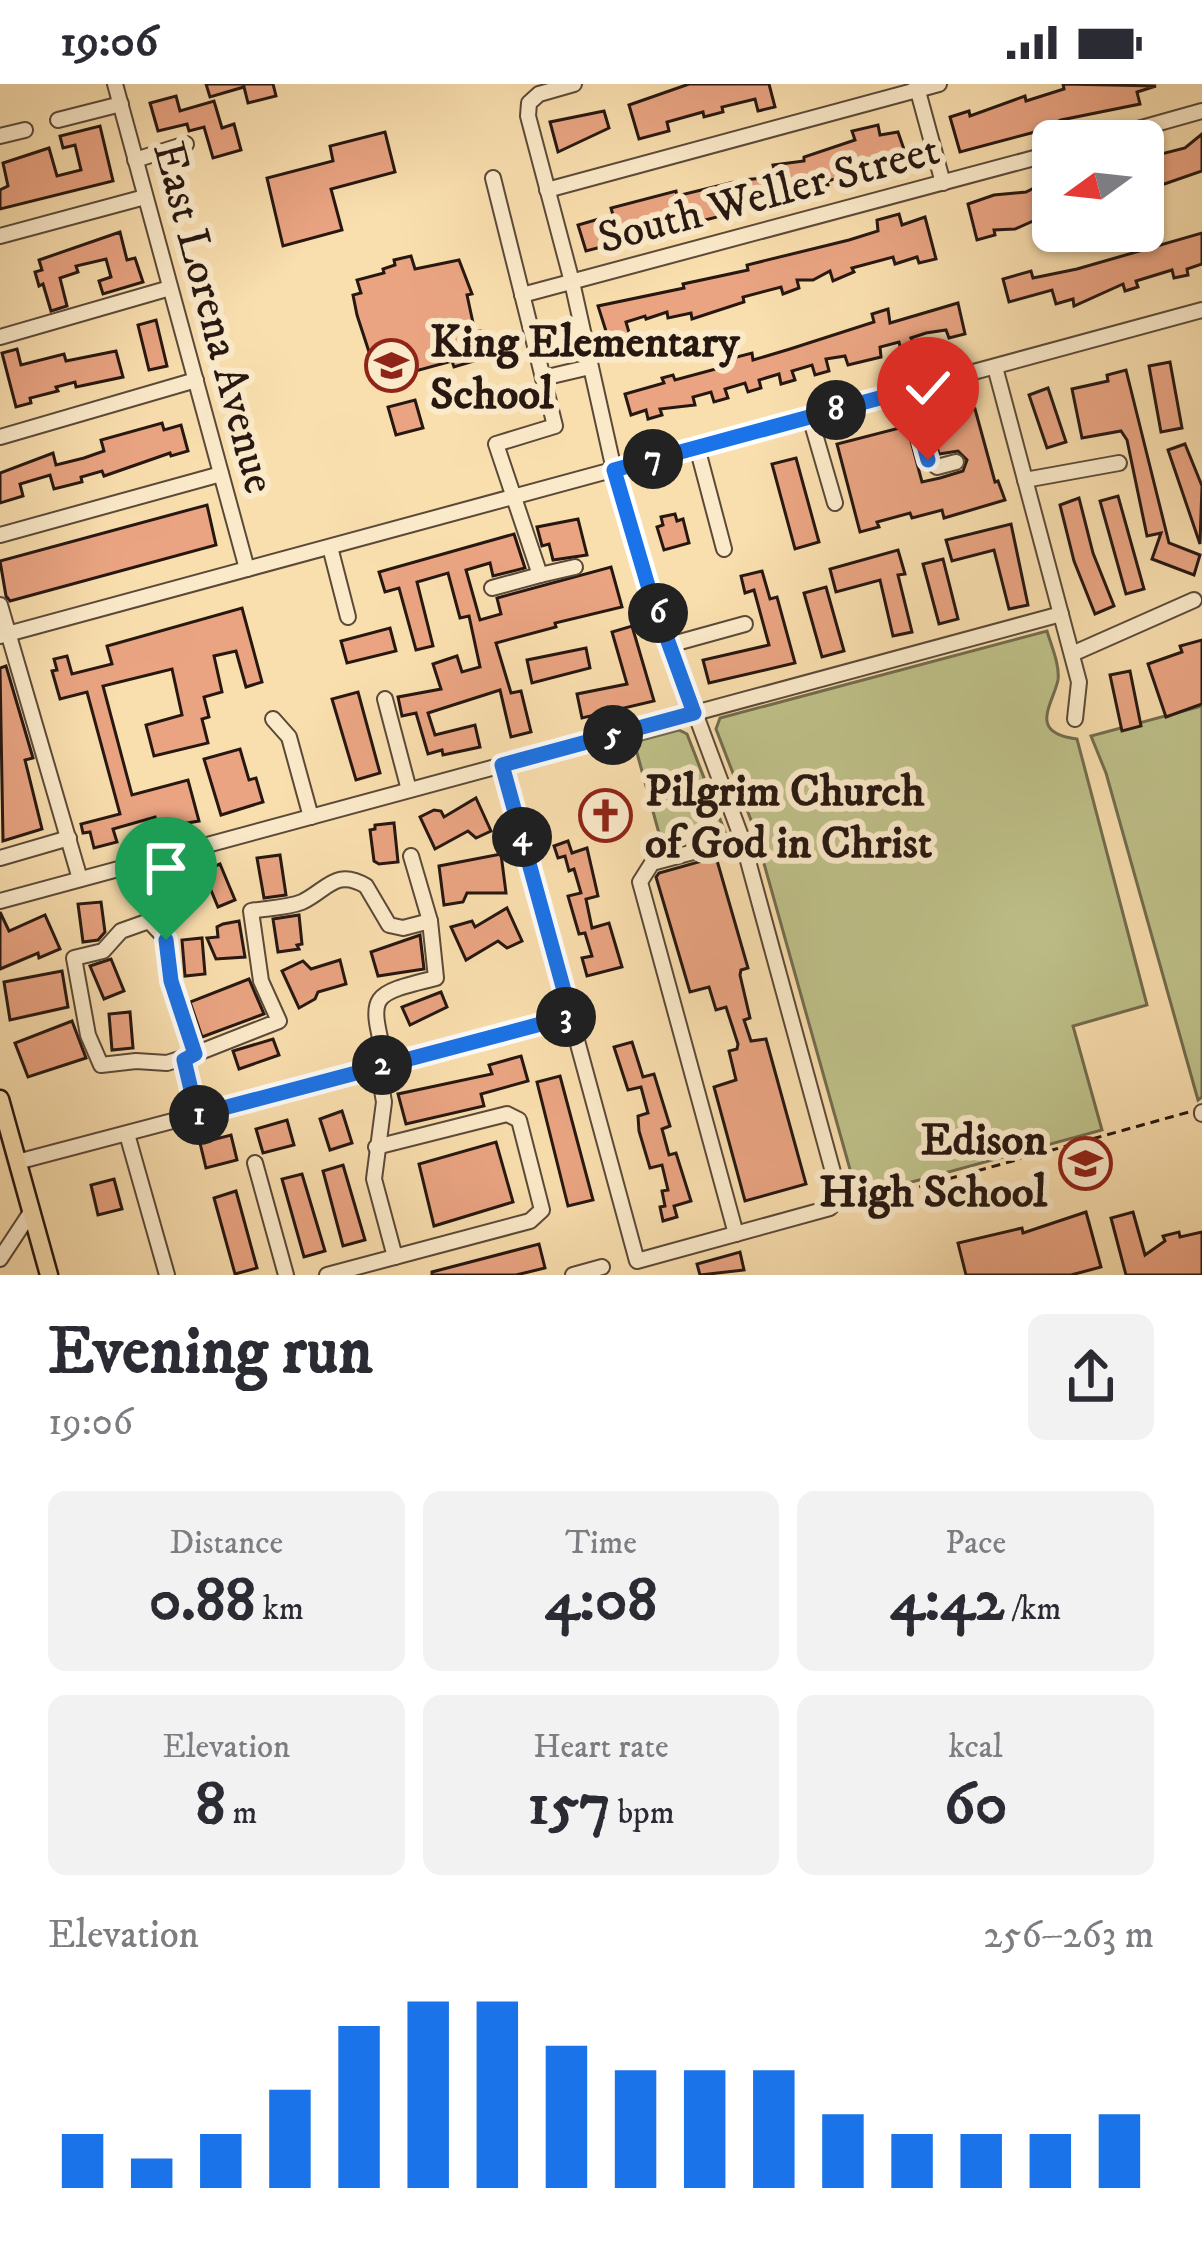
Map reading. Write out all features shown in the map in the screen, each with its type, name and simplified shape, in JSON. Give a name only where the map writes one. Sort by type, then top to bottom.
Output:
[{"type":"main road","points":[[0,1099],[6,1136],[49,1275]]},
{"type":"street","name":"East Lorena Avenue","points":[[115,84],[247,569]]},
{"type":"street","points":[[502,765],[637,1261],[840,1204],[742,839],[669,645],[614,470],[528,116],[529,103],[539,94],[574,84]]},
{"type":"street","points":[[547,190],[939,84]]},
{"type":"street","points":[[916,87],[943,183]]},
{"type":"street","points":[[58,120],[121,104]]},
{"type":"street","points":[[1164,122],[1202,111]]},
{"type":"street","points":[[0,136],[25,130]]},
{"type":"street","points":[[135,160],[186,144]]},
{"type":"street","name":"South Weller Street","points":[[523,296],[1032,159]]},
{"type":"street","points":[[494,178],[554,425],[496,444],[540,575]]},
{"type":"street","points":[[0,236],[145,197]]},
{"type":"street","points":[[0,337],[170,288]]},
{"type":"street","points":[[4,634],[1202,310]]},
{"type":"street","points":[[543,378],[590,367]]},
{"type":"street","points":[[995,367],[1079,682],[1076,719]]},
{"type":"street","points":[[0,437],[196,380]]},
{"type":"street","points":[[909,390],[928,460],[937,467],[956,462]]},
{"type":"street","points":[[810,417],[835,503]]},
{"type":"street","points":[[697,447],[724,549]]},
{"type":"street","points":[[1025,480],[1119,463]]},
{"type":"street","points":[[0,535],[221,474]]},
{"type":"street","points":[[329,547],[348,616]]},
{"type":"street","points":[[492,588],[575,567]]},
{"type":"street","points":[[1072,654],[1194,601]]},
{"type":"street","points":[[0,605],[4,634],[80,879]]},
{"type":"street","points":[[0,901],[1061,614]]},
{"type":"street","points":[[669,645],[745,623]]},
{"type":"street","points":[[385,699],[409,790]]},
{"type":"street","points":[[273,719],[289,737],[311,817]]},
{"type":"street","points":[[0,858],[69,838]]},
{"type":"street","points":[[736,1234],[640,882],[652,863],[742,839]]},
{"type":"street","points":[[395,1257],[374,1179],[385,1102],[378,1001],[388,990],[436,978],[430,921],[411,856]]},
{"type":"street","points":[[197,1115],[189,1057],[166,940],[149,922],[122,931],[103,951],[74,958],[88,1035],[101,1065],[189,1057],[279,1021],[262,981],[251,911],[303,902],[342,878],[366,886],[389,925],[403,928],[430,921]]},
{"type":"street","points":[[17,1162],[571,1016]]},
{"type":"street","points":[[327,1275],[530,1221],[542,1210],[519,1120],[507,1114],[376,1147]]},
{"type":"street","points":[[127,1133],[167,1275]]},
{"type":"street","points":[[255,1163],[286,1275]]},
{"type":"street","points":[[0,1259],[31,1212]]},
{"type":"street","points":[[573,1275],[602,1267]]},
{"type":"path","points":[[840,1204],[1159,1124],[1184,1111],[1199,1113]]},
{"type":"green space","points":[[1047,631],[1058,674],[1048,724],[1052,731],[1077,739],[1147,1005],[1073,1026],[1102,1130],[853,1198],[853,1180],[754,828],[716,729],[720,718]]},
{"type":"green space","points":[[1202,706],[1202,1097],[1198,1100],[1106,773],[1091,736]]},
{"type":"green space","points":[[679,730],[687,734],[725,832],[663,848],[634,742]]},
{"type":"building","points":[[206,84],[273,84],[276,96],[248,103],[244,87],[210,97]]},
{"type":"building","points":[[689,84],[769,84],[775,107],[758,111],[755,99],[704,117],[703,112],[667,122],[669,131],[639,139],[629,105]]},
{"type":"building","points":[[1063,84],[1156,86],[1137,92],[1140,104],[1061,120],[1032,120],[1032,133],[960,152],[950,117],[969,111],[970,116],[1025,96],[1026,101],[1064,89]]},
{"type":"building","points":[[176,96],[180,111],[214,101],[222,128],[234,124],[241,150],[213,158],[204,127],[189,131],[187,124],[158,131],[150,103]]},
{"type":"building","points":[[604,111],[609,128],[558,152],[550,122]]},
{"type":"building","points":[[878,125],[880,135],[898,132],[909,164],[864,178],[863,172],[827,181],[828,185],[782,200],[586,251],[578,225],[613,215],[611,208],[676,191],[677,196],[776,177],[773,165],[804,161],[804,157],[855,140],[852,131]]},
{"type":"building","points":[[100,126],[113,181],[0,209],[0,190],[8,186],[3,163],[49,148],[57,176],[81,170],[75,145],[63,148],[60,136]]},
{"type":"building","points":[[385,132],[395,172],[331,189],[342,230],[283,246],[267,178],[333,161],[330,146]]},
{"type":"building","points":[[1202,134],[1202,171],[1164,184],[1164,153],[1185,148]]},
{"type":"building","points":[[1032,189],[1032,222],[994,230],[995,235],[977,240],[968,204]]},
{"type":"building","points":[[899,214],[902,225],[925,217],[936,259],[919,263],[917,257],[895,264],[893,257],[852,268],[854,272],[833,281],[830,271],[813,280],[797,280],[799,288],[783,294],[781,287],[743,297],[744,302],[692,319],[691,313],[645,316],[626,322],[632,343],[612,350],[598,306],[684,288],[683,284],[748,270],[747,265],[849,240],[878,231],[877,220]]},
{"type":"building","points":[[120,232],[127,260],[135,258],[143,282],[103,294],[99,281],[111,277],[106,259],[76,266],[78,272],[60,278],[67,306],[51,311],[35,272],[42,270],[39,260]]},
{"type":"building","points":[[1202,233],[1202,264],[1187,269],[1188,275],[1174,278],[1172,270],[1136,281],[1138,287],[1125,291],[1123,284],[1074,306],[1073,299],[1056,304],[1052,290],[1009,302],[1003,279],[1031,271],[1033,278],[1136,252],[1164,252],[1164,244]]},
{"type":"building","points":[[411,256],[415,269],[459,260],[472,294],[467,295],[475,332],[488,335],[491,356],[454,367],[452,361],[384,374],[381,364],[372,361],[353,295],[361,293],[357,280],[384,273],[383,269],[395,265],[394,260]]},
{"type":"building","points":[[958,303],[965,334],[949,338],[946,330],[926,333],[911,338],[916,348],[901,350],[899,342],[880,347],[881,357],[848,365],[845,356],[826,359],[829,371],[815,375],[812,365],[792,371],[795,380],[781,384],[779,374],[759,380],[761,388],[748,392],[745,383],[725,389],[728,398],[714,402],[711,392],[693,397],[695,405],[660,409],[662,415],[648,419],[646,410],[631,415],[625,394],[664,383],[662,378],[673,375],[675,380],[727,366],[725,360],[752,353],[753,360],[790,349],[874,322],[872,314],[888,309],[890,323]]},
{"type":"building","points":[[156,320],[167,366],[149,370],[138,325]]},
{"type":"building","points":[[17,349],[21,365],[64,354],[66,361],[116,351],[123,377],[56,387],[58,391],[16,407],[2,353]]},
{"type":"building","points":[[1170,362],[1182,428],[1161,432],[1149,366]]},
{"type":"building","points":[[1126,370],[1169,543],[1200,555],[1194,575],[1152,559],[1161,533],[1147,536],[1127,440],[1121,431],[1082,438],[1072,389],[1108,381],[1107,375]]},
{"type":"building","points":[[1048,388],[1066,442],[1047,448],[1029,395]]},
{"type":"building","points":[[415,400],[423,428],[396,435],[388,407]]},
{"type":"building","points":[[975,409],[995,482],[1005,500],[944,518],[942,510],[912,518],[910,513],[860,532],[837,444],[907,426],[922,482],[940,478],[963,471],[967,460],[958,451],[939,454],[930,423]]},
{"type":"building","points":[[162,423],[164,430],[181,425],[188,451],[104,476],[102,471],[54,489],[50,475],[20,484],[23,496],[0,503],[0,473],[53,453],[56,465],[84,458],[104,451],[101,440]]},
{"type":"building","points":[[1185,444],[1202,486],[1200,544],[1168,450]]},
{"type":"building","points":[[796,458],[819,542],[795,549],[772,464]]},
{"type":"building","points":[[1118,496],[1144,589],[1126,594],[1100,501]]},
{"type":"building","points":[[1079,498],[1093,553],[1114,606],[1095,614],[1074,561],[1060,505]]},
{"type":"building","points":[[207,505],[216,545],[10,601],[6,596],[0,561]]},
{"type":"building","points":[[675,514],[677,521],[683,519],[689,543],[664,550],[657,527],[663,525],[661,517]]},
{"type":"building","points":[[578,519],[587,555],[553,560],[549,544],[542,546],[537,527]]},
{"type":"building","points":[[1011,524],[1028,605],[1009,609],[994,550],[952,561],[946,540]]},
{"type":"building","points":[[514,534],[525,568],[493,576],[490,563],[466,570],[480,620],[501,614],[497,598],[611,567],[622,607],[496,643],[511,693],[521,691],[531,732],[511,737],[500,690],[428,713],[435,735],[475,725],[480,747],[428,754],[416,713],[402,716],[398,697],[441,689],[433,664],[457,656],[462,672],[480,667],[469,616],[460,618],[448,573],[417,582],[433,646],[416,650],[399,588],[385,592],[379,572]]},
{"type":"building","points":[[898,550],[905,574],[898,575],[912,632],[893,636],[880,580],[836,592],[830,569]]},
{"type":"building","points":[[943,559],[958,619],[939,624],[923,564]]},
{"type":"building","points":[[762,571],[770,599],[777,597],[795,663],[709,683],[703,660],[769,645],[754,590],[745,593],[741,576]]},
{"type":"building","points":[[826,587],[844,651],[822,657],[804,593]]},
{"type":"building","points":[[242,608],[262,682],[246,687],[236,651],[214,656],[222,692],[204,697],[209,717],[202,719],[208,743],[154,756],[146,725],[182,715],[172,669],[103,686],[132,795],[188,780],[199,821],[158,828],[155,817],[113,829],[117,842],[94,848],[90,832],[83,833],[81,824],[120,814],[87,692],[60,699],[52,671],[57,670],[54,659],[67,656],[72,674],[112,664],[107,646]]},
{"type":"building","points":[[632,626],[654,701],[582,718],[577,694],[627,684],[612,632]]},
{"type":"building","points":[[390,628],[396,651],[347,663],[341,641]]},
{"type":"building","points":[[1202,640],[1202,704],[1166,717],[1148,664]]},
{"type":"building","points":[[586,648],[590,668],[532,683],[527,660]]},
{"type":"building","points":[[6,666],[33,758],[25,760],[42,829],[3,841],[0,668]]},
{"type":"building","points":[[1130,671],[1141,726],[1122,731],[1110,675]]},
{"type":"building","points":[[358,692],[380,773],[356,780],[332,699]]},
{"type":"building","points":[[240,749],[249,780],[256,778],[263,802],[221,815],[204,759]]},
{"type":"building","points":[[476,798],[491,831],[476,838],[468,831],[435,849],[420,817],[434,810],[444,817]]},
{"type":"building","points":[[394,823],[398,862],[379,864],[374,861],[370,830]]},
{"type":"building","points":[[568,841],[572,853],[587,848],[598,896],[586,899],[592,928],[609,923],[622,967],[587,976],[582,958],[592,956],[585,933],[579,934],[568,896],[581,893],[574,869],[569,871],[565,856],[558,858],[554,846]]},
{"type":"building","points":[[501,854],[506,893],[467,893],[463,902],[444,905],[439,866]]},
{"type":"building","points":[[280,855],[286,895],[264,898],[257,858]]},
{"type":"building","points":[[716,857],[748,968],[740,975],[750,1018],[744,1020],[751,1041],[766,1039],[806,1184],[745,1201],[714,1087],[736,1080],[729,1051],[738,1044],[726,1007],[716,1010],[709,987],[690,992],[656,877]]},
{"type":"building","points":[[220,864],[235,900],[218,907],[203,871]]},
{"type":"building","points":[[101,902],[105,932],[98,940],[83,942],[78,904]]},
{"type":"building","points":[[507,908],[522,941],[507,948],[498,941],[466,960],[451,927],[472,921],[475,927]]},
{"type":"building","points":[[0,912],[9,931],[45,915],[60,949],[0,969]]},
{"type":"building","points":[[299,915],[302,944],[297,945],[299,949],[278,952],[273,919]]},
{"type":"building","points":[[239,921],[245,957],[216,959],[207,938],[218,937],[217,927]]},
{"type":"building","points":[[420,935],[424,969],[378,976],[371,952]]},
{"type":"building","points":[[202,938],[205,974],[185,976],[182,940]]},
{"type":"building","points":[[111,959],[124,991],[104,999],[90,966]]},
{"type":"building","points":[[340,960],[346,984],[318,992],[299,1008],[282,971],[303,961],[311,969]]},
{"type":"building","points":[[62,971],[68,1007],[10,1020],[4,982]]},
{"type":"building","points":[[249,979],[264,1014],[202,1037],[190,1002]]},
{"type":"building","points":[[441,992],[447,1007],[410,1025],[402,1007]]},
{"type":"building","points":[[130,1012],[133,1048],[112,1050],[109,1014]]},
{"type":"building","points":[[72,1021],[86,1058],[28,1077],[15,1043]]},
{"type":"building","points":[[273,1039],[279,1055],[239,1069],[233,1051]]},
{"type":"building","points":[[632,1042],[643,1077],[654,1074],[670,1126],[662,1129],[669,1155],[676,1153],[691,1201],[674,1206],[677,1217],[663,1221],[662,1191],[668,1190],[662,1165],[650,1168],[639,1131],[638,1116],[648,1113],[641,1087],[628,1090],[614,1047]]},
{"type":"building","points":[[521,1056],[528,1081],[481,1094],[484,1106],[406,1124],[398,1094],[492,1074],[489,1065]]},
{"type":"building","points":[[560,1076],[593,1200],[568,1206],[537,1082]]},
{"type":"building","points":[[342,1111],[352,1143],[330,1150],[320,1119]]},
{"type":"building","points":[[287,1120],[294,1145],[263,1153],[256,1129]]},
{"type":"building","points":[[231,1135],[237,1160],[206,1168],[200,1143]]},
{"type":"building","points":[[496,1142],[513,1202],[434,1226],[419,1164]]},
{"type":"building","points":[[343,1165],[365,1240],[343,1246],[323,1171]]},
{"type":"building","points":[[302,1174],[325,1251],[304,1257],[282,1179]]},
{"type":"building","points":[[114,1179],[122,1209],[98,1215],[91,1185]]},
{"type":"building","points":[[236,1191],[257,1268],[235,1274],[214,1198]]},
{"type":"building","points":[[1086,1212],[1101,1267],[1071,1275],[966,1275],[958,1243],[1022,1228],[1023,1233]]},
{"type":"building","points":[[1133,1212],[1145,1255],[1165,1241],[1163,1236],[1202,1232],[1202,1275],[1126,1275],[1111,1218]]},
{"type":"building","points":[[539,1244],[545,1268],[516,1275],[432,1275],[432,1272]]},
{"type":"building","points":[[740,1252],[744,1270],[700,1275],[697,1264]]},
{"type":"place","name":"King Elementary School","points":[[391,366]]},
{"type":"place","name":"Pilgrim Church of God in Christ","points":[[606,815]]},
{"type":"place","name":"Edison High School","points":[[1086,1164]]},
{"type":"route","points":[[166,940],[171,981],[195,1054],[184,1060],[197,1115],[571,1016],[502,765],[694,713],[649,589],[614,470],[909,390],[928,460]]}]
